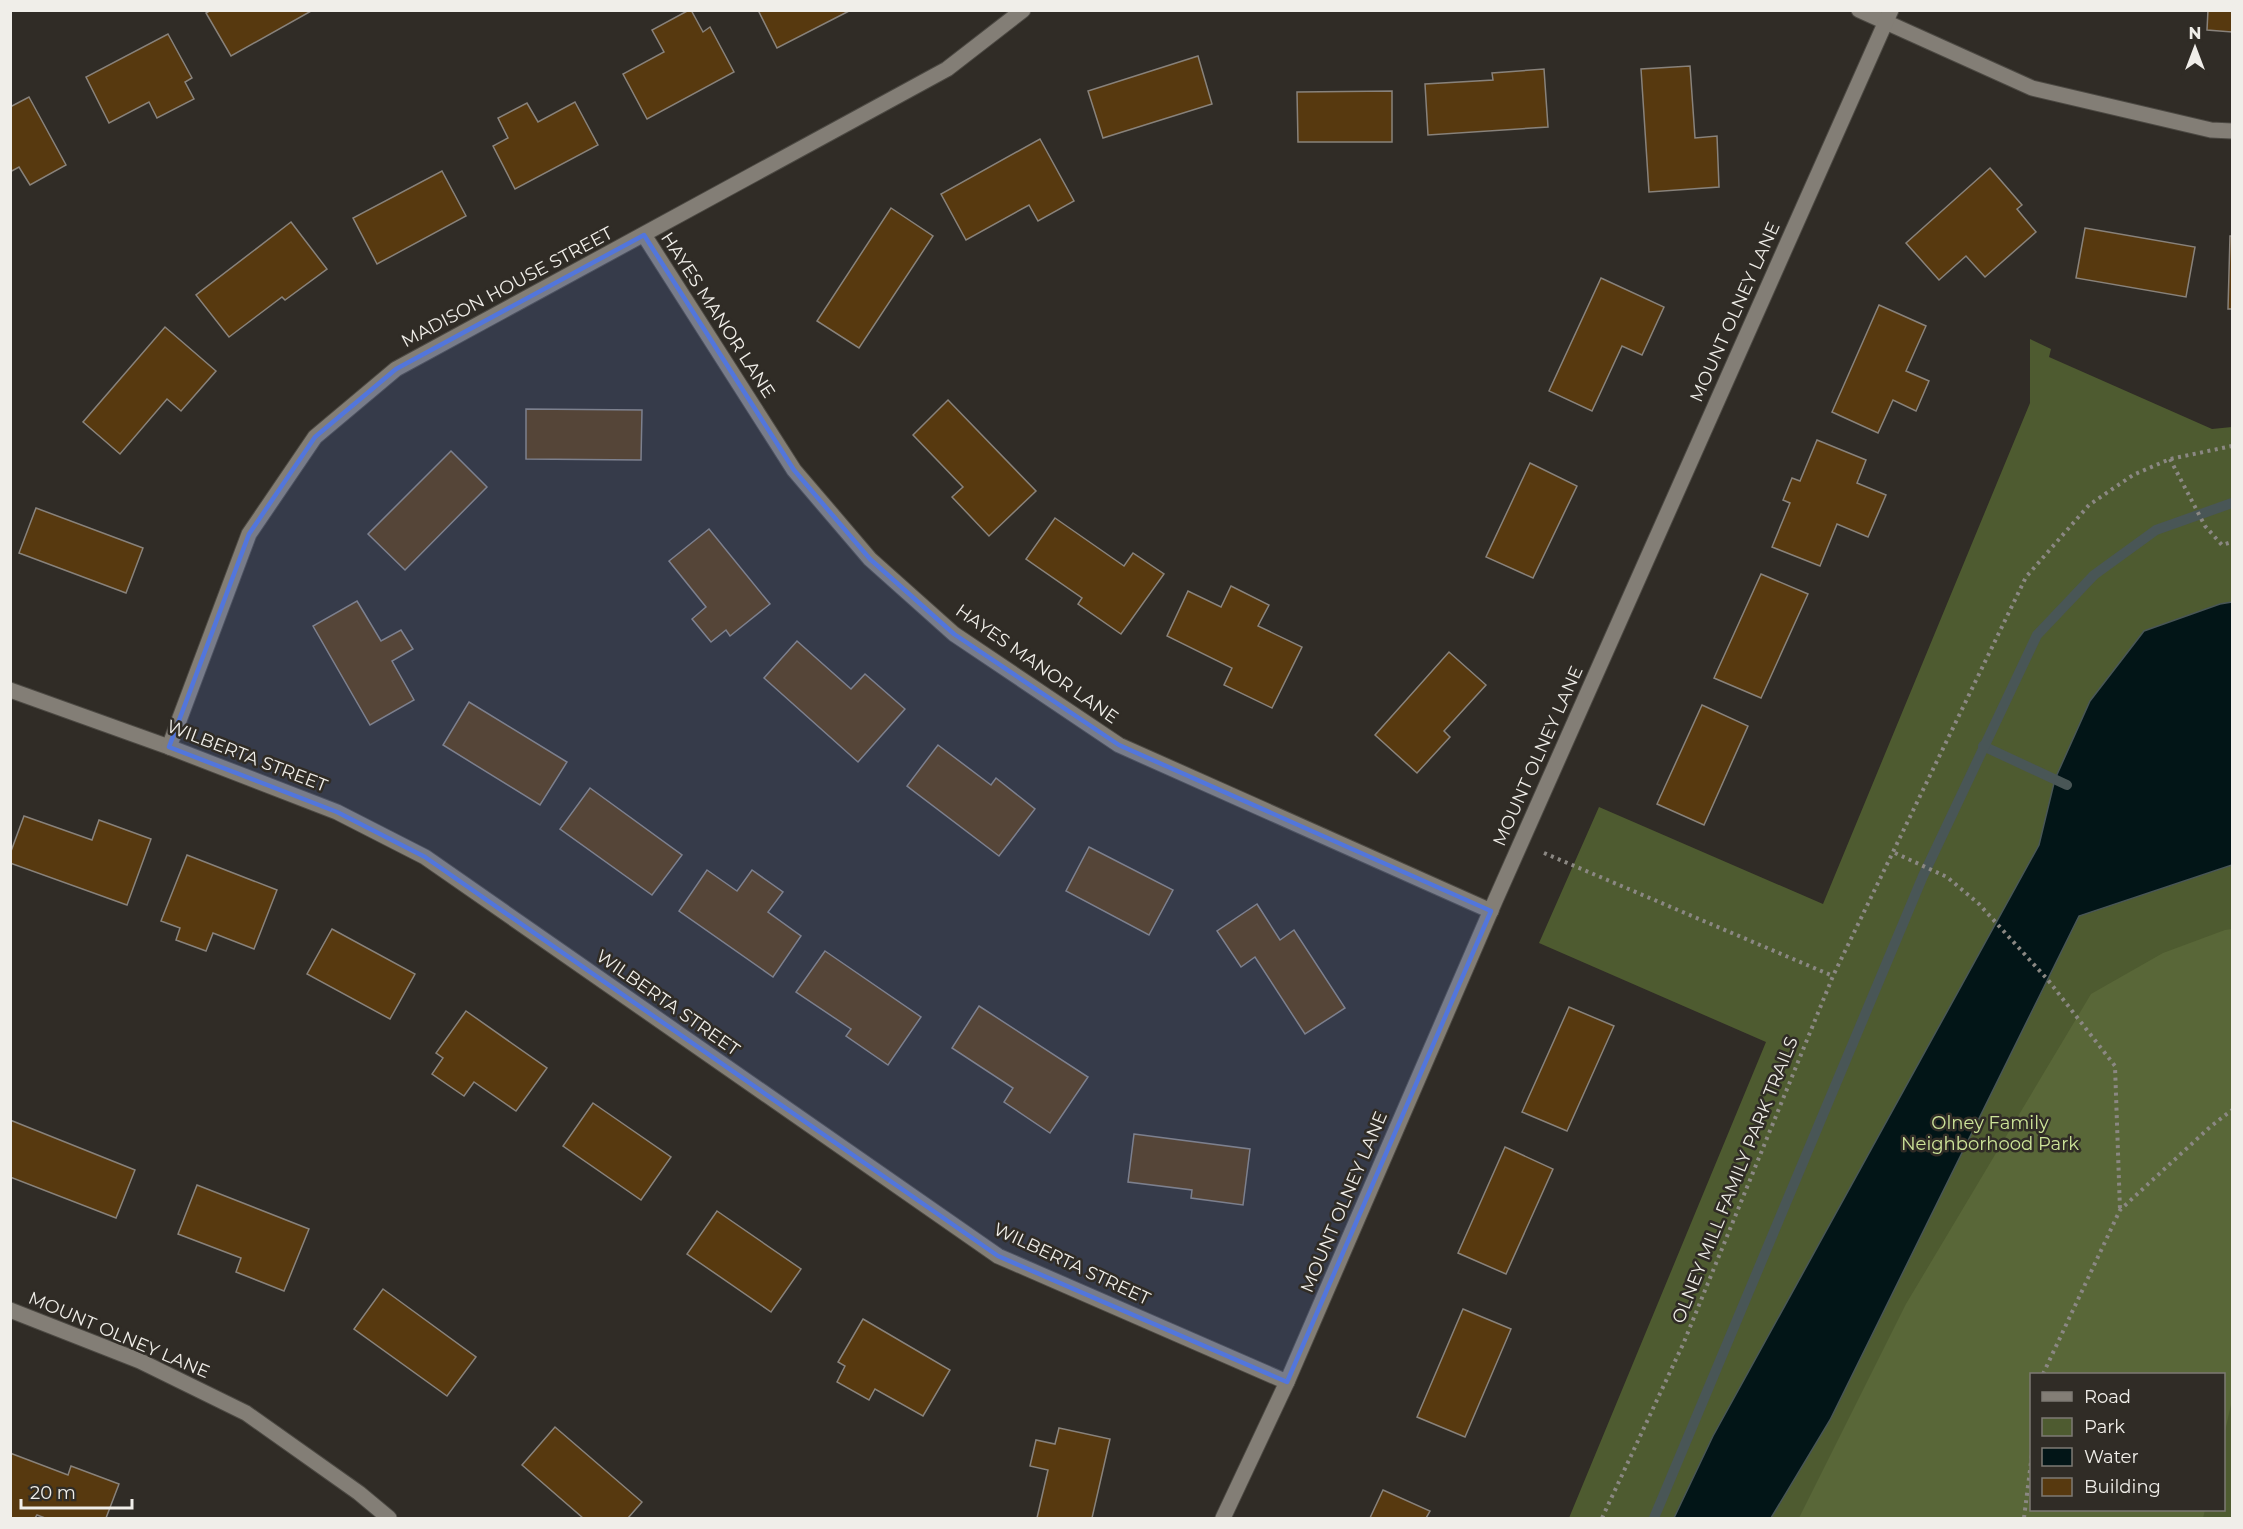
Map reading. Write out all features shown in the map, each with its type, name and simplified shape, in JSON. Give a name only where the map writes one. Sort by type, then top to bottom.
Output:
[{"type":"street","name":"MADISON HOUSE STREET","points":[[169,747],[249,534],[315,437],[396,369],[947,69],[1023,10]]},
{"type":"street","points":[[1859,10],[1888,16],[2032,88],[2211,129],[2232,131]]},
{"type":"street","name":"MOUNT OLNEY LANE","points":[[1223,1518],[1287,1382],[1491,911],[1888,16]]},
{"type":"street","name":"HAYES MANOR LANE","points":[[644,235],[794,470],[870,559],[954,634],[1119,745],[1491,911]]},
{"type":"street","name":"WILBERTA STREET","points":[[10,690],[169,747],[337,812],[425,857],[998,1256],[1287,1382]]},
{"type":"street","name":"MOUNT OLNEY LANE","points":[[10,1310],[140,1361],[246,1413],[359,1493],[388,1518]]},
{"type":"path","name":"OLNEY MILL FAMILY PARK TRAILS","points":[[1602,1518],[1684,1342],[1833,976],[1895,853],[2026,577],[2089,505],[2133,475],[2170,459],[2232,446]]},
{"type":"path","points":[[2170,459],[2205,526],[2222,545],[2232,542]]},
{"type":"path","points":[[1521,843],[1833,976]]},
{"type":"path","points":[[1895,853],[1947,877],[1979,904],[2048,980],[2115,1066],[2120,1210]]},
{"type":"path","points":[[2043,1373],[2120,1210],[2210,1127],[2232,1110]]},
{"type":"path","points":[[2024,1518],[2030,1463]]},
{"type":"highlighted area","points":[[644,235],[794,470],[870,559],[954,634],[1119,745],[1491,911],[1287,1382],[998,1256],[425,857],[337,812],[169,747],[249,534],[315,437],[396,369]]},
{"type":"green space","name":"Olney Family Neighborhood Park","points":[[2030,339],[2051,349],[2049,357],[2212,429],[2232,427],[2232,1518],[1569,1518],[1766,1042],[1539,943],[1599,807],[1823,904],[2030,403]]},
{"type":"green space","points":[[2232,929],[2232,1400],[2225,1432],[2225,1373],[2030,1373],[2030,1511],[2205,1511],[2203,1518],[1799,1518],[1906,1304],[2091,994],[2163,953]]},
{"type":"water","points":[[2232,602],[2232,865],[2079,916],[1830,1420],[1771,1518],[1674,1518],[1713,1436],[2039,845],[2055,779],[2090,701],[2144,631],[2220,604]]},
{"type":"building","points":[[211,10],[313,10],[231,56],[206,13]]},
{"type":"building","points":[[689,10],[703,32],[710,27],[734,72],[647,119],[623,74],[664,52],[652,30]]},
{"type":"building","points":[[758,10],[851,10],[777,48]]},
{"type":"building","points":[[2208,10],[2232,10],[2232,32],[2207,30]]},
{"type":"building","points":[[168,34],[192,78],[185,82],[194,99],[157,118],[149,102],[109,123],[86,77]]},
{"type":"building","points":[[1198,56],[1212,104],[1103,138],[1088,91]]},
{"type":"building","points":[[1690,66],[1695,138],[1717,136],[1719,187],[1649,192],[1641,69]]},
{"type":"building","points":[[1544,69],[1548,127],[1428,135],[1425,84],[1493,80],[1492,73]]},
{"type":"building","points":[[1392,91],[1392,142],[1298,142],[1297,92]]},
{"type":"building","points":[[29,97],[66,165],[30,185],[19,167],[10,172],[10,107]]},
{"type":"building","points":[[575,102],[598,145],[515,189],[493,146],[508,138],[498,118],[527,103],[538,122]]},
{"type":"building","points":[[1040,139],[1074,201],[1038,221],[1029,205],[966,240],[941,194]]},
{"type":"building","points":[[1990,168],[2022,205],[2017,209],[2036,232],[1985,277],[1966,256],[1939,280],[1906,243]]},
{"type":"building","points":[[442,171],[466,216],[377,264],[353,218]]},
{"type":"building","points":[[891,208],[933,236],[859,348],[817,321]]},
{"type":"building","points":[[291,222],[327,269],[285,300],[282,297],[229,337],[196,295]]},
{"type":"building","points":[[2085,228],[2195,247],[2186,297],[2076,278]]},
{"type":"building","points":[[2230,236],[2232,236],[2232,309],[2228,309]]},
{"type":"building","points":[[1601,278],[1664,307],[1642,355],[1622,346],[1592,411],[1549,391]]},
{"type":"building","points":[[1879,305],[1926,326],[1906,371],[1929,381],[1916,411],[1893,400],[1878,433],[1832,412]]},
{"type":"building","points":[[165,327],[216,371],[181,411],[167,399],[120,454],[83,422]]},
{"type":"building","points":[[948,400],[1036,491],[989,536],[952,497],[963,487],[913,435]]},
{"type":"building","points":[[526,409],[642,410],[641,460],[526,459]]},
{"type":"building","points":[[1817,440],[1866,460],[1857,483],[1886,495],[1868,537],[1837,524],[1820,566],[1772,547],[1790,503],[1783,500],[1792,478],[1800,481]]},
{"type":"building","points":[[451,451],[487,487],[405,570],[368,534]]},
{"type":"building","points":[[1530,463],[1577,486],[1533,578],[1486,557]]},
{"type":"building","points":[[36,508],[143,548],[126,593],[19,553]]},
{"type":"building","points":[[1055,518],[1124,566],[1133,553],[1164,574],[1121,634],[1078,604],[1082,598],[1026,559]]},
{"type":"building","points":[[709,529],[770,604],[730,636],[726,630],[711,642],[692,619],[706,607],[669,561]]},
{"type":"building","points":[[1761,574],[1808,594],[1761,698],[1714,678]]},
{"type":"building","points":[[1231,586],[1269,605],[1258,626],[1302,647],[1272,708],[1224,685],[1232,668],[1167,636],[1188,591],[1221,607]]},
{"type":"building","points":[[357,601],[381,641],[401,630],[413,649],[392,661],[414,700],[370,725],[313,626]]},
{"type":"building","points":[[797,641],[851,689],[865,674],[905,709],[858,762],[764,678]]},
{"type":"building","points":[[1449,652],[1486,685],[1444,731],[1450,737],[1417,773],[1375,735]]},
{"type":"building","points":[[469,702],[567,762],[540,805],[443,745]]},
{"type":"building","points":[[1702,705],[1748,726],[1704,825],[1657,804]]},
{"type":"building","points":[[938,745],[991,785],[996,778],[1035,809],[999,856],[907,786]]},
{"type":"building","points":[[590,788],[682,855],[652,895],[560,829]]},
{"type":"building","points":[[24,816],[92,840],[99,820],[151,839],[127,905],[10,863],[10,854]]},
{"type":"building","points":[[1089,847],[1173,890],[1149,935],[1066,891]]},
{"type":"building","points":[[187,855],[277,890],[254,949],[213,933],[206,951],[176,940],[180,928],[161,921]]},
{"type":"building","points":[[707,870],[737,891],[752,870],[783,892],[768,912],[801,936],[773,977],[679,911]]},
{"type":"building","points":[[1257,904],[1280,940],[1294,930],[1345,1008],[1305,1034],[1255,957],[1241,967],[1217,931]]},
{"type":"building","points":[[332,929],[415,974],[390,1019],[307,974]]},
{"type":"building","points":[[825,951],[921,1017],[888,1065],[846,1036],[851,1029],[796,992]]},
{"type":"building","points":[[979,1006],[1088,1077],[1050,1133],[1004,1102],[1013,1088],[952,1048]]},
{"type":"building","points":[[1569,1007],[1614,1026],[1567,1131],[1522,1112]]},
{"type":"building","points":[[466,1011],[547,1068],[516,1111],[474,1082],[464,1096],[432,1074],[443,1058],[436,1053]]},
{"type":"building","points":[[593,1103],[671,1157],[641,1200],[563,1146]]},
{"type":"building","points":[[10,1120],[135,1170],[116,1218],[10,1177]]},
{"type":"building","points":[[1134,1134],[1250,1149],[1243,1205],[1191,1198],[1192,1190],[1128,1182]]},
{"type":"building","points":[[1505,1147],[1553,1169],[1506,1274],[1458,1253]]},
{"type":"building","points":[[197,1185],[309,1229],[284,1291],[236,1272],[241,1258],[178,1234]]},
{"type":"building","points":[[717,1211],[801,1269],[771,1312],[687,1254]]},
{"type":"building","points":[[383,1289],[476,1357],[447,1396],[354,1329]]},
{"type":"building","points":[[1463,1309],[1511,1329],[1465,1437],[1417,1417]]},
{"type":"building","points":[[863,1319],[950,1370],[923,1416],[875,1389],[869,1400],[837,1382],[845,1366],[838,1362]]},
{"type":"building","points":[[555,1427],[642,1502],[628,1518],[583,1518],[522,1465]]},
{"type":"building","points":[[1059,1428],[1110,1439],[1092,1518],[1037,1518],[1048,1470],[1030,1466],[1036,1440],[1055,1444]]},
{"type":"building","points":[[10,1453],[68,1475],[71,1466],[119,1484],[106,1518],[45,1518],[37,1515],[35,1518],[10,1518]]},
{"type":"building","points":[[1383,1490],[1430,1511],[1426,1518],[1370,1518]]},
{"type":"waterway","points":[[1654,1518],[1923,876],[2037,635],[2094,575],[2156,530],[2232,503]]},
{"type":"waterway","points":[[1983,746],[2067,785]]}]
